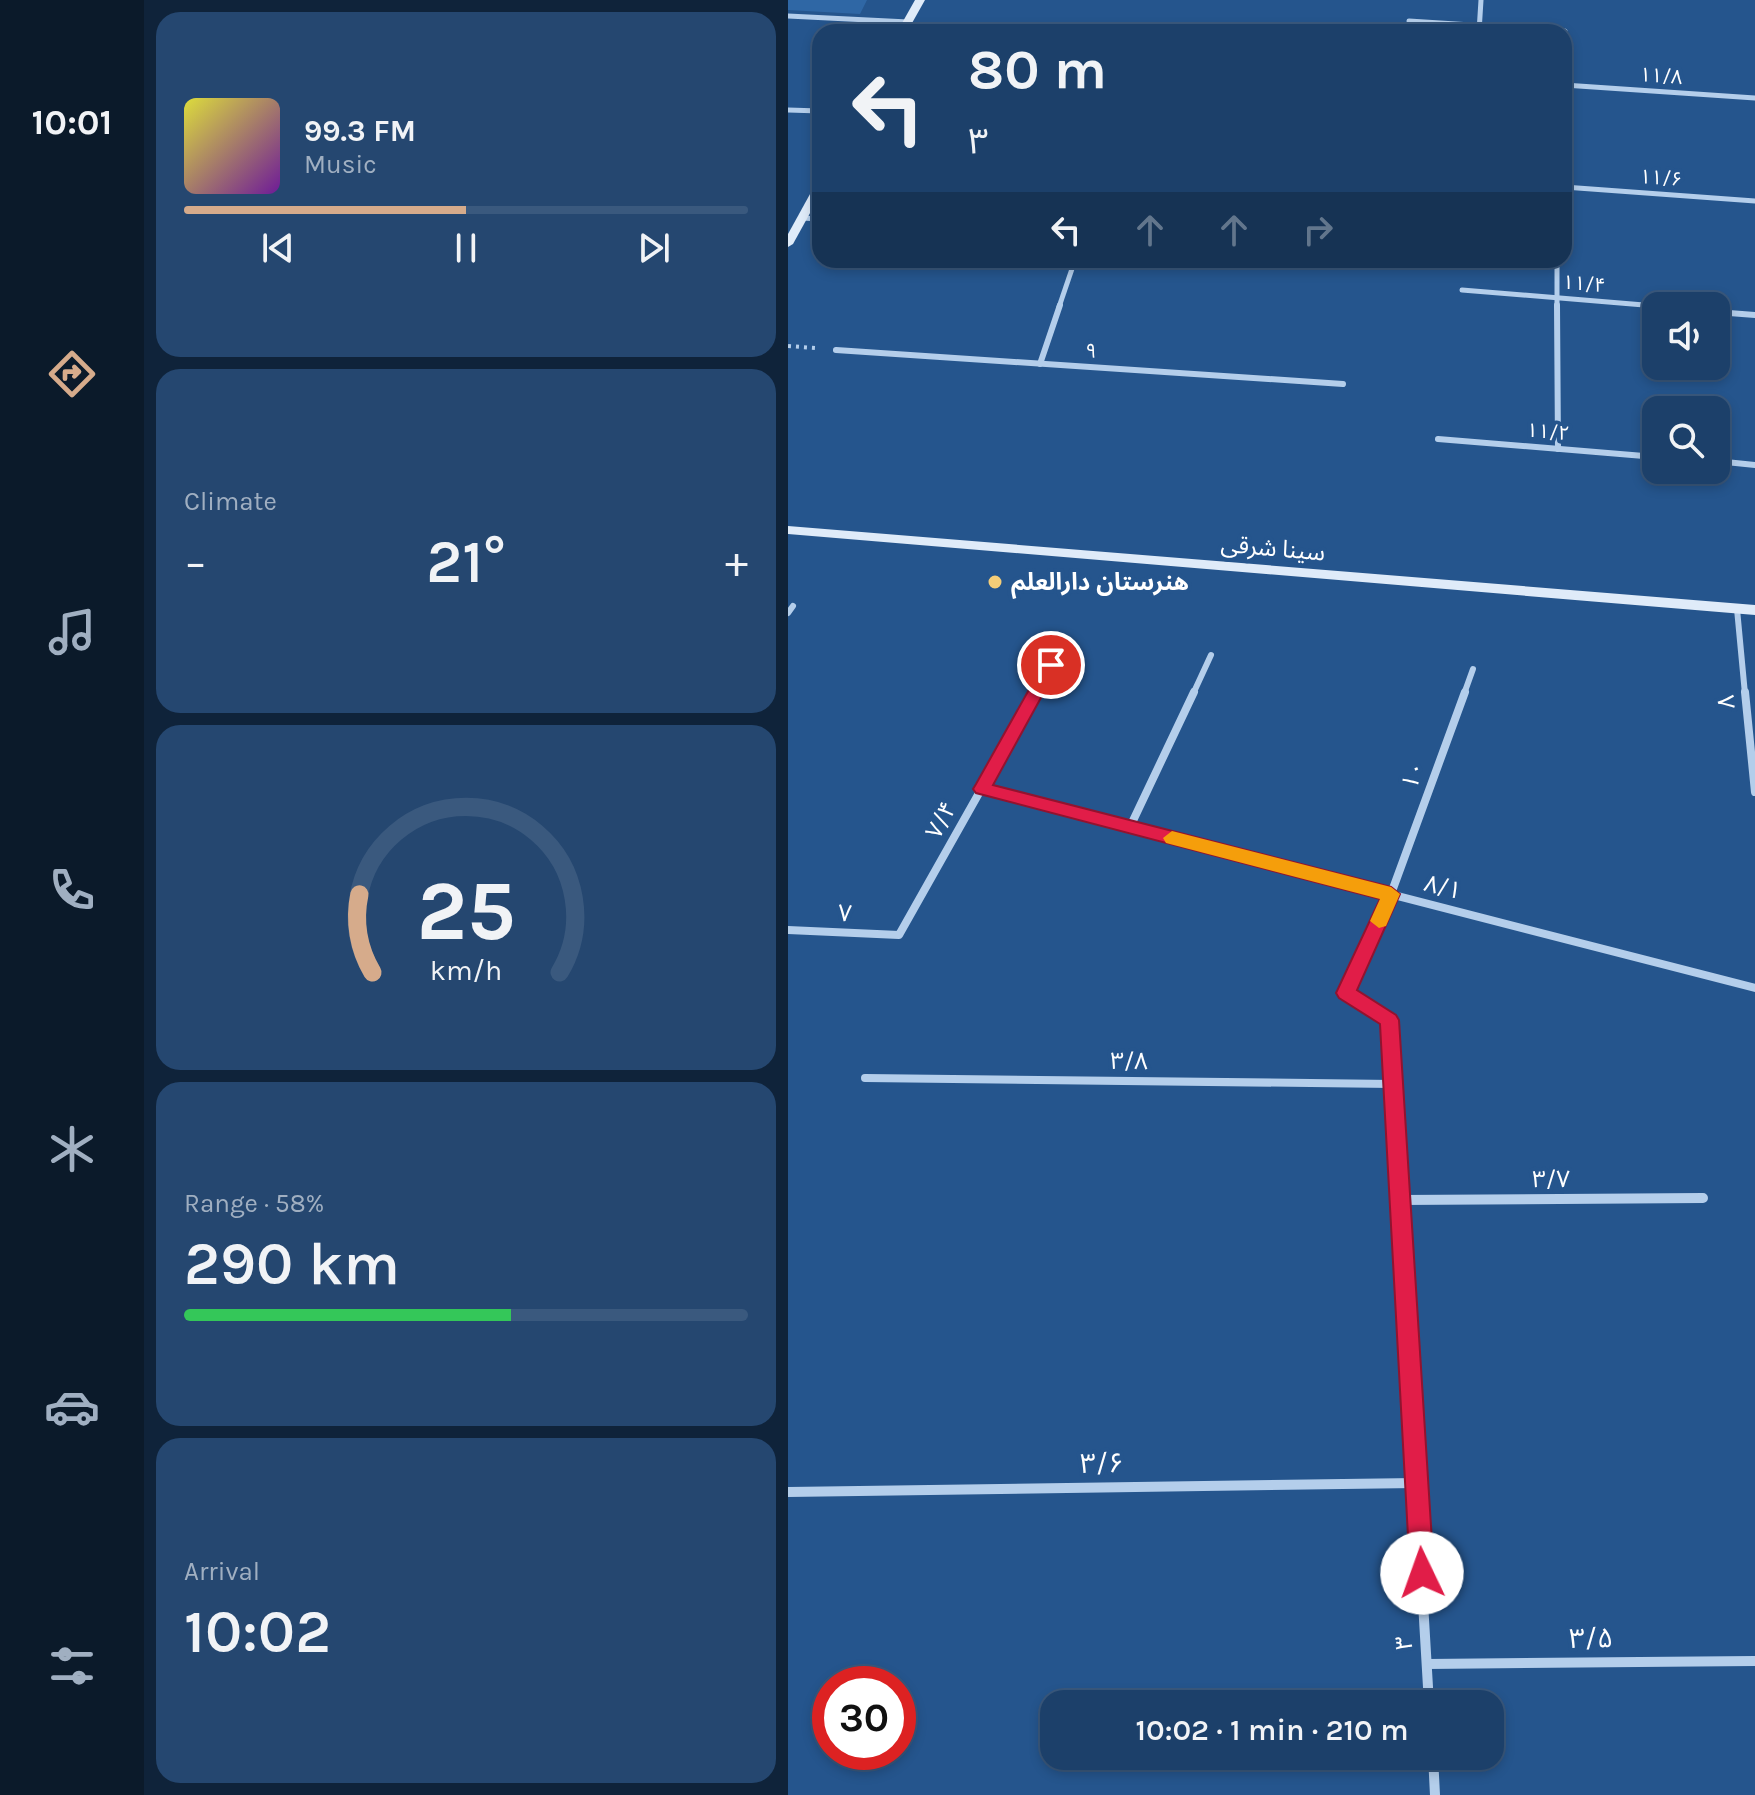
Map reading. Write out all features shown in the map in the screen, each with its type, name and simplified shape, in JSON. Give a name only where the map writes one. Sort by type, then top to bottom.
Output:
[{"type":"street","points":[[907,24],[920,0]]},
{"type":"street","points":[[1479,24],[1481,0]]},
{"type":"street","points":[[788,16],[873,24]]},
{"type":"street","points":[[1409,21],[1435,24]]},
{"type":"street","name":"۱۱/۸","points":[[1572,86],[1755,98]]},
{"type":"street","points":[[788,110],[812,111]]},
{"type":"street","name":"۱۱/۶","points":[[1572,188],[1755,201]]},
{"type":"street","points":[[788,244],[812,200]]},
{"type":"street","points":[[802,218],[812,219]]},
{"type":"street","points":[[1040,364],[1072,268]]},
{"type":"street","points":[[1557,268],[1558,449]]},
{"type":"street","name":"۱۱/۴","points":[[1462,290],[1642,305]]},
{"type":"street","points":[[1730,313],[1755,315]]},
{"type":"street","name":"۹","points":[[836,350],[1343,384]]},
{"type":"street","name":"۱۱/۲","points":[[1438,439],[1642,456]]},
{"type":"street","points":[[1730,462],[1755,465]]},
{"type":"street","name":"سینا شرقی","points":[[788,530],[1755,610]]},
{"type":"street","name":"۸","points":[[1737,609],[1755,792]]},
{"type":"street","name":"۷/۴","points":[[899,935],[1065,641]]},
{"type":"street","points":[[1130,827],[1211,655]]},
{"type":"street","name":"۱۰","points":[[1391,894],[1473,669]]},
{"type":"street","name":"۸/۱","points":[[982,789],[1755,988]]},
{"type":"street","name":"۳","points":[[1391,894],[1346,993],[1389,1020],[1428,1690]]},
{"type":"street","name":"۷","points":[[788,930],[899,935]]},
{"type":"street","name":"۳/۸","points":[[865,1078],[1393,1084]]},
{"type":"street","name":"۳/۷","points":[[1400,1200],[1703,1198]]},
{"type":"street","name":"۳/۶","points":[[788,1492],[1416,1483]]},
{"type":"street","name":"۳/۵","points":[[1427,1664],[1755,1661]]},
{"type":"street","points":[[1434,1770],[1435,1795]]},
{"type":"shaded area","points":[[788,0],[867,0],[860,14],[788,10]]},
{"type":"slow traffic","points":[[1172,838],[1391,894],[1379,921]]},
{"type":"place","name":"هنرستان دارالعلم","points":[[995,582]]},
{"type":"route","points":[[1051,665],[982,789],[1391,894],[1346,993],[1389,1020],[1422,1573]]}]
